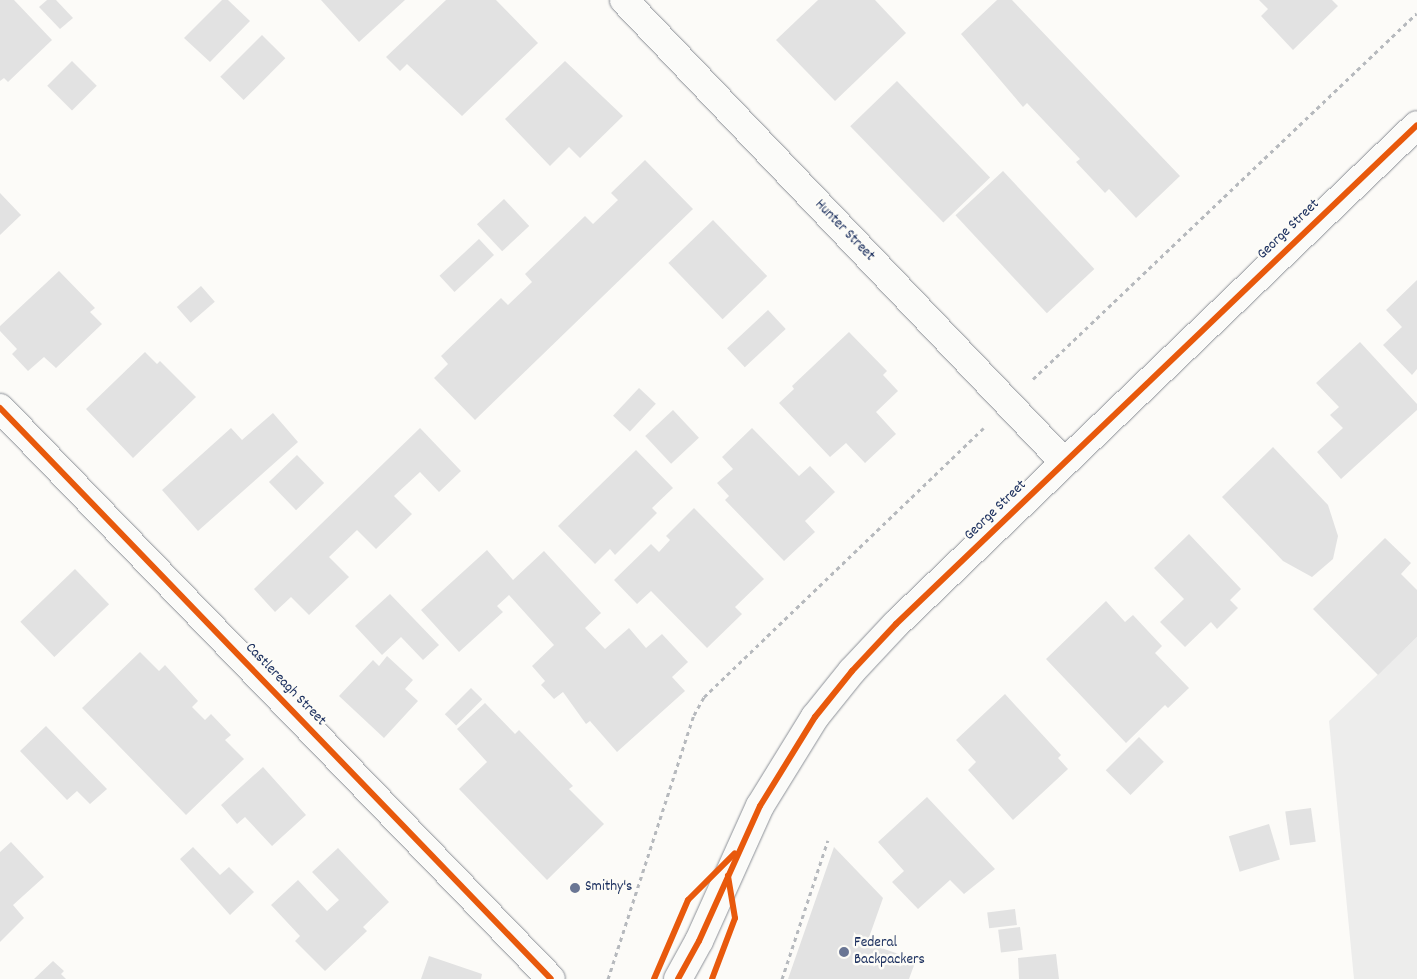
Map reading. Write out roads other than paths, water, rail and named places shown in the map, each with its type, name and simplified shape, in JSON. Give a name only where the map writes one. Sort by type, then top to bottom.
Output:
[{"type":"street","name":"Hunter Street","points":[[624,0],[1064,462]]},
{"type":"street","name":"George Street","points":[[678,979],[699,941],[760,806],[815,717],[852,671],[896,624],[1417,125]]},
{"type":"street","name":"Castlereagh Street","points":[[0,408],[551,979]]},
{"type":"street","name":"George Street","points":[[691,979],[699,941]]},
{"type":"place","name":"Smithy's","points":[[575,888]]},
{"type":"place","name":"Federal Backpackers","points":[[844,952]]}]
